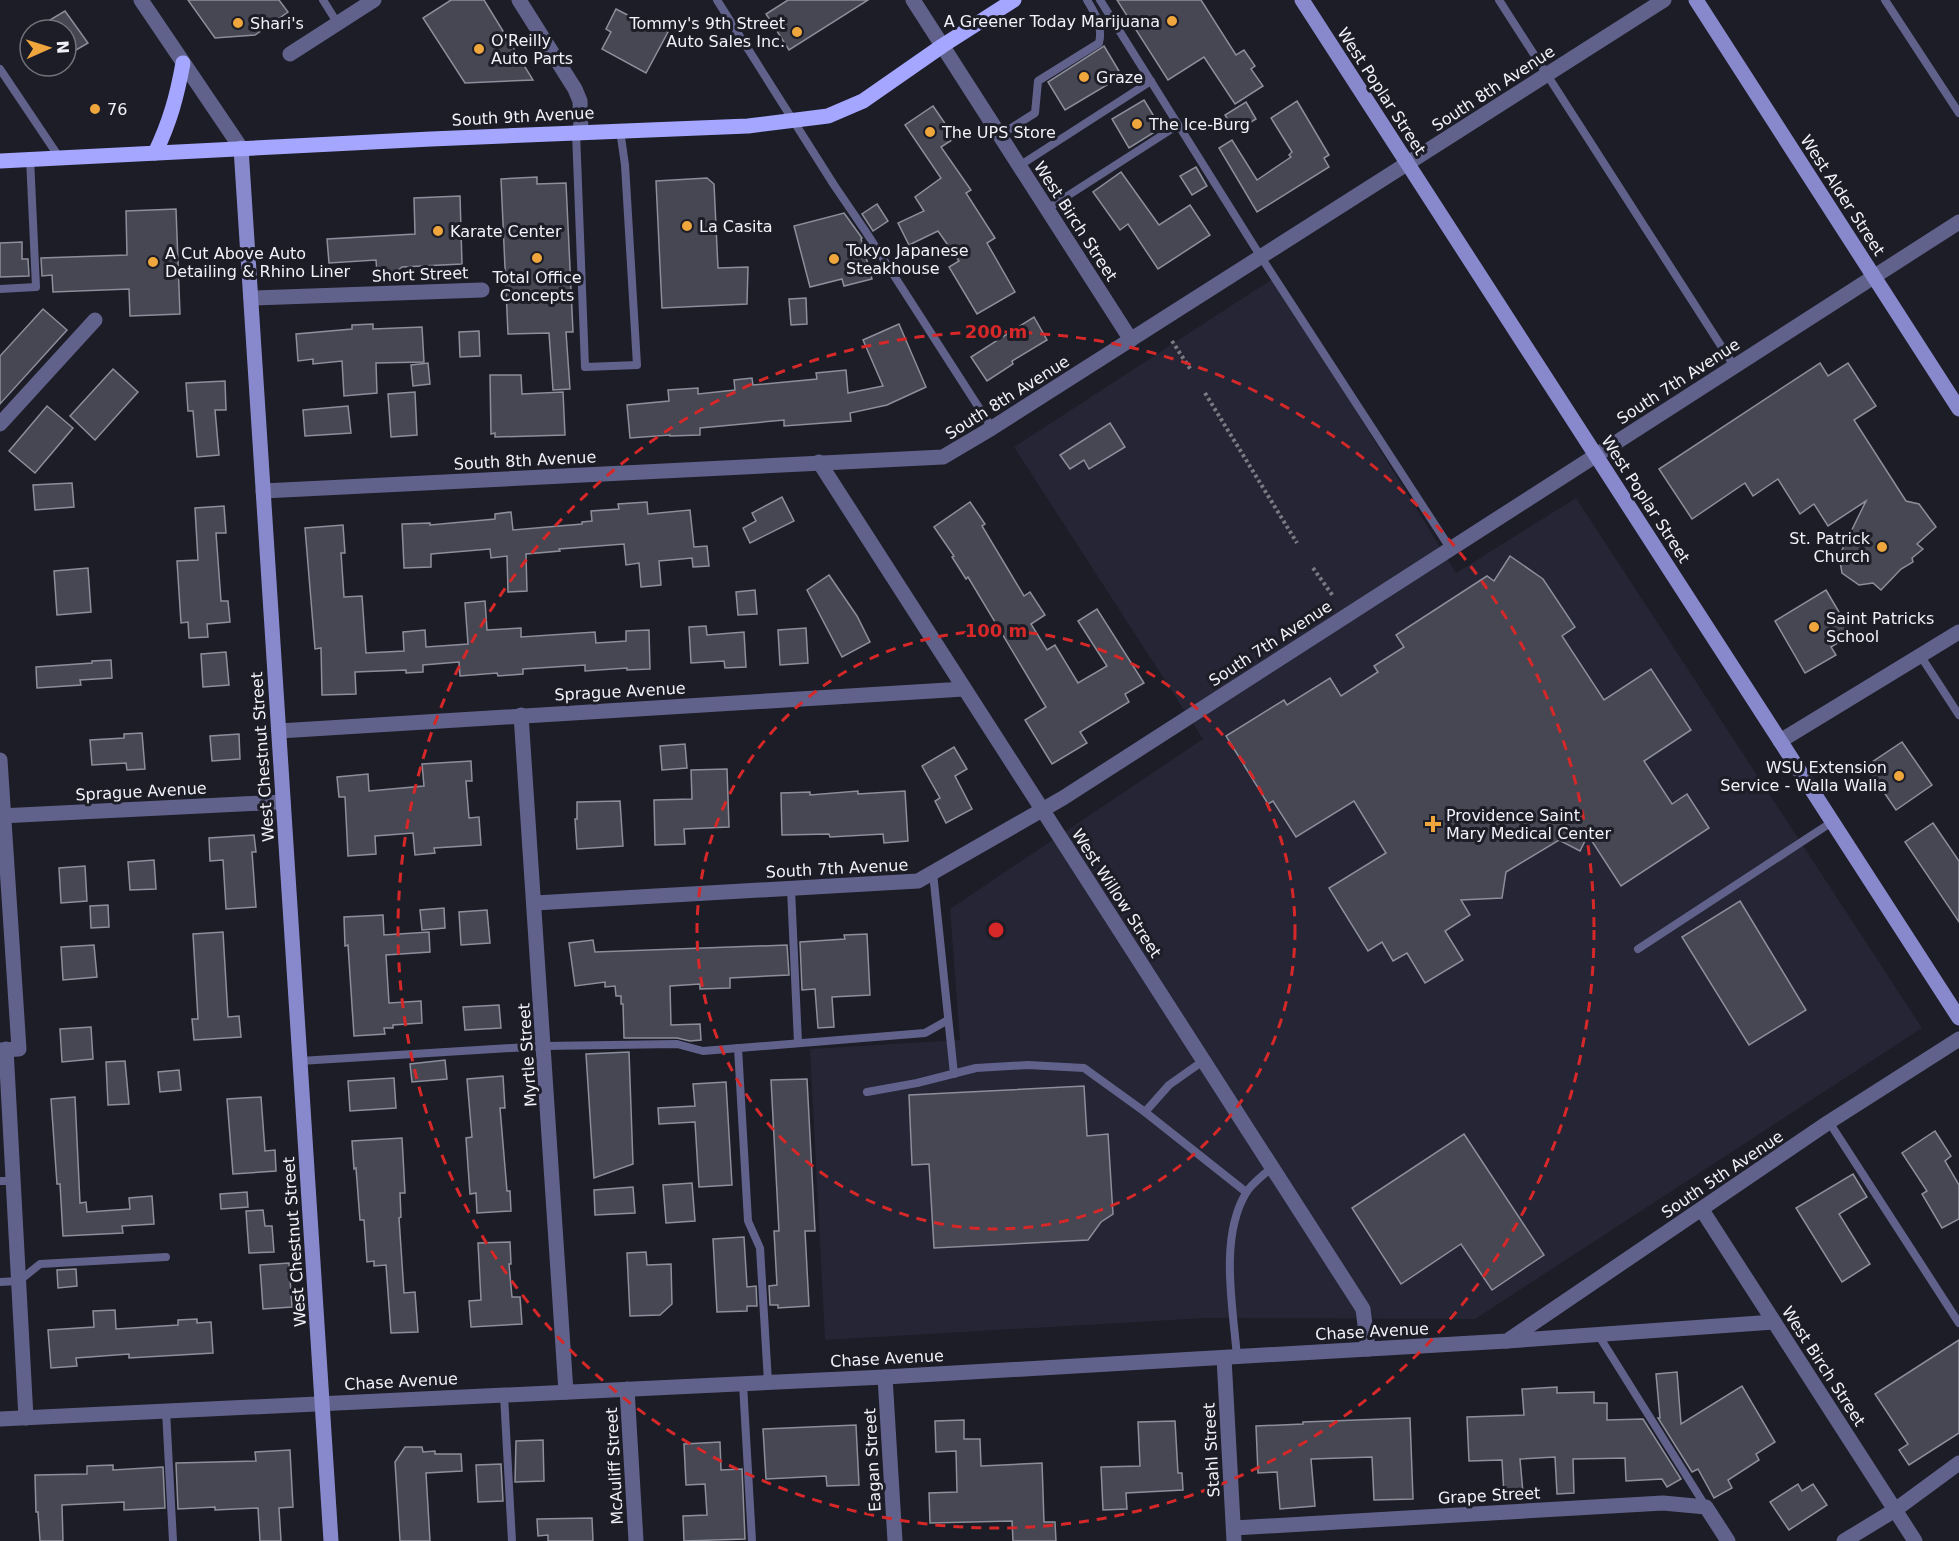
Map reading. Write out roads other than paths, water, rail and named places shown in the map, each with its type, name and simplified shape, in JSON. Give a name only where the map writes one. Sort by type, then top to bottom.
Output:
[{"type":"main road","name":"South 9th Avenue","points":[[0,161],[620,130],[748,126],[828,116],[863,101],[1014,0]]},
{"type":"main road","name":"West Poplar Street","points":[[1302,0],[1959,1018]]},
{"type":"main road","name":"West Alder Street","points":[[1696,0],[1959,409]]},
{"type":"main road","points":[[155,153],[169,126],[178,94],[183,63]]},
{"type":"main road","name":"West Chestnut Street","points":[[241,148],[331,1541]]},
{"type":"street","points":[[141,0],[241,148]]},
{"type":"street","points":[[290,54],[374,0]]},
{"type":"street","points":[[519,0],[575,89],[580,101],[579,132]]},
{"type":"street","name":"West Birch Street","points":[[913,0],[1131,340]]},
{"type":"street","name":"South 8th Avenue","points":[[263,491],[943,457],[1131,340],[1664,0]]},
{"type":"street","name":"South 7th Avenue","points":[[535,903],[918,881],[1042,811],[1959,222]]},
{"type":"street","name":"Short Street","points":[[250,298],[482,290]]},
{"type":"street","points":[[0,424],[95,320]]},
{"type":"street","name":"West Willow Street","points":[[819,462],[1363,1309],[1368,1349]]},
{"type":"street","points":[[1780,741],[1959,632]]},
{"type":"street","name":"Sprague Avenue","points":[[279,731],[964,689]]},
{"type":"street","name":"Myrtle Street","points":[[521,716],[566,1392]]},
{"type":"street","points":[[0,760],[8,1049],[7,1181],[19,1281],[26,1418]]},
{"type":"street","name":"Sprague Avenue","points":[[2,816],[283,802]]},
{"type":"street","name":"South 5th Avenue","points":[[1507,1341],[1830,1122],[1959,1040]]},
{"type":"street","name":"West Birch Street","points":[[1702,1210],[1915,1541]]},
{"type":"street","name":"Chase Avenue","points":[[0,1419],[885,1377],[1599,1336],[1774,1322]]},
{"type":"street","name":"Stahl Street","points":[[1231,1357],[1234,1535]]},
{"type":"street","name":"Eagan Street","points":[[885,1377],[895,1541]]},
{"type":"street","name":"McAuliff Street","points":[[627,1389],[636,1541]]},
{"type":"street","points":[[1844,1541],[1895,1510],[1959,1463]]},
{"type":"street","name":"Grape Street","points":[[1234,1535],[1663,1503],[1706,1508]]},
{"type":"street","points":[[1706,1508],[1728,1541]]},
{"type":"lane","points":[[323,0],[338,24]]},
{"type":"lane","points":[[717,0],[834,186],[992,428]]},
{"type":"lane","points":[[1000,135],[1035,113],[1038,81],[1098,43],[1101,33],[1098,17],[1087,0]]},
{"type":"lane","points":[[1100,0],[1261,257],[1450,549]]},
{"type":"lane","points":[[1499,0],[1734,366]]},
{"type":"lane","points":[[1885,0],[1959,113]]},
{"type":"lane","points":[[0,69],[59,157]]},
{"type":"lane","points":[[1019,166],[1151,81]]},
{"type":"lane","points":[[1047,209],[1178,125]]},
{"type":"lane","points":[[579,132],[585,367],[637,365],[625,165],[620,130]]},
{"type":"lane","points":[[0,289],[36,287],[30,158]]},
{"type":"lane","points":[[1920,655],[1959,715]]},
{"type":"lane","points":[[1638,949],[1832,822]]},
{"type":"lane","points":[[933,873],[954,1074]]},
{"type":"lane","points":[[791,889],[798,1043]]},
{"type":"lane","points":[[300,1061],[544,1046],[677,1044],[703,1051],[925,1033],[948,1020]]},
{"type":"lane","points":[[738,1048],[748,1221],[760,1248],[768,1382]]},
{"type":"lane","points":[[1145,1112],[1169,1085],[1203,1061]]},
{"type":"lane","points":[[867,1092],[976,1068],[1028,1065],[1084,1068],[1145,1112],[1246,1192]]},
{"type":"lane","points":[[1830,1122],[1959,1323]]},
{"type":"lane","points":[[1231,1357],[1230,1247],[1233,1222],[1246,1192],[1272,1167]]},
{"type":"lane","points":[[0,1282],[19,1281],[40,1264],[166,1257]]},
{"type":"lane","points":[[1599,1336],[1706,1508]]},
{"type":"lane","points":[[743,1384],[752,1541]]},
{"type":"lane","points":[[504,1395],[512,1541]]},
{"type":"lane","points":[[166,1411],[173,1541]]},
{"type":"place","name":"A Greener Today Marijuana","points":[[1172,21]]},
{"type":"place","name":"Shari's","points":[[238,23]]},
{"type":"place","name":"Tommy's 9th Street Auto Sales Inc.","points":[[797,32]]},
{"type":"place","name":"O'Reilly Auto Parts","points":[[479,49]]},
{"type":"place","name":"Graze","points":[[1084,77]]},
{"type":"place","name":"76","points":[[95,109]]},
{"type":"place","name":"The Ice-Burg","points":[[1137,124]]},
{"type":"place","name":"The UPS Store","points":[[930,132]]},
{"type":"place","name":"La Casita","points":[[687,226]]},
{"type":"place","name":"Karate Center","points":[[438,231]]},
{"type":"place","name":"Total Office Concepts","points":[[537,258]]},
{"type":"place","name":"Tokyo Japanese Steakhouse","points":[[834,259]]},
{"type":"place","name":"A Cut Above Auto Detailing & Rhino Liner","points":[[153,262]]},
{"type":"place","name":"St. Patrick Church","points":[[1882,547]]},
{"type":"place","name":"Saint Patricks School","points":[[1814,627]]},
{"type":"place","name":"WSU Extension Service - Walla Walla","points":[[1899,776]]},
{"type":"place","name":"Providence Saint Mary Medical Center","points":[[1433,824]]}]
